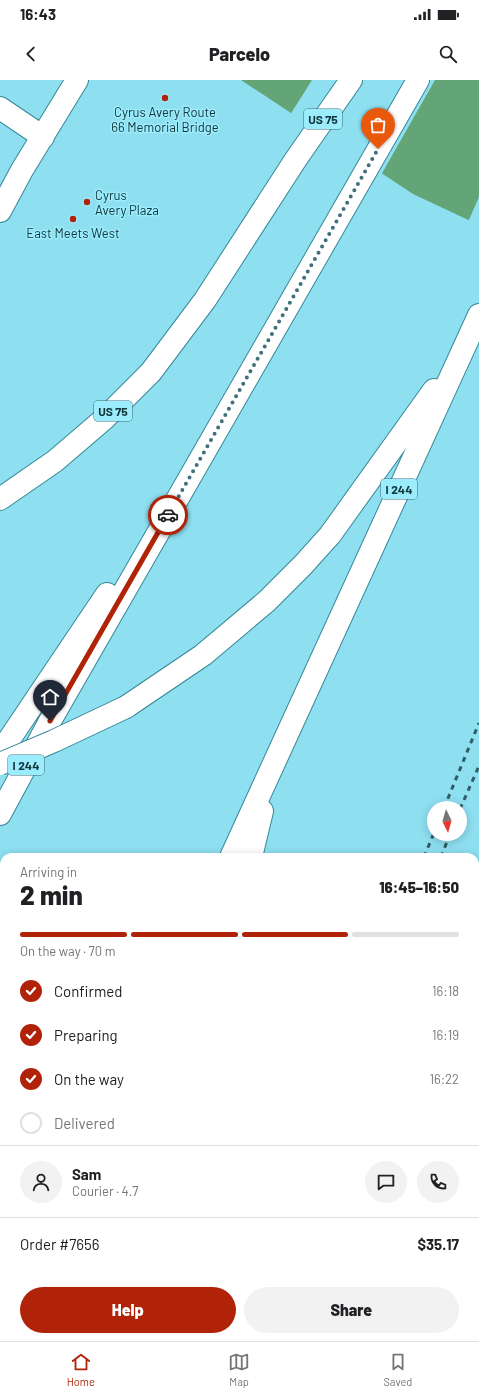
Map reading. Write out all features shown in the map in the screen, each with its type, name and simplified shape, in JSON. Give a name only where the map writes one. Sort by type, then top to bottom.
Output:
[{"type":"main road","name":"US 75","points":[[0,499],[55,461],[104,420],[151,372],[205,300],[296,159],[350,80]]},
{"type":"main road","name":"I 244","points":[[0,814],[50,721],[418,80]]},
{"type":"main road","points":[[0,212],[22,170],[75,83]]},
{"type":"main road","points":[[0,108],[43,137]]},
{"type":"main road","name":"I 244","points":[[233,853],[479,315]]},
{"type":"main road","points":[[0,764],[60,739],[126,707],[202,655],[267,601],[303,565],[330,534],[464,348]]},
{"type":"main road","points":[[0,753],[209,444]]},
{"type":"main road","points":[[252,853],[271,769]]},
{"type":"shaded area","points":[[241,80],[479,80],[479,225],[413,194]]},
{"type":"pier","points":[[312,80],[435,80],[381,175],[290,115]]},
{"type":"pier","points":[[479,197],[479,227],[468,222]]},
{"type":"railway","points":[[447,801],[479,723]]},
{"type":"railway","points":[[464,801],[479,766]]},
{"type":"railway","points":[[426,853],[431,841]]},
{"type":"railway","points":[[443,853],[447,841]]},
{"type":"way so far","points":[[168,515],[378,149]]},
{"type":"place","name":"Cyrus Avery Route 66 Memorial Bridge","points":[[165,98]]},
{"type":"place","name":"Cyrus Avery Plaza","points":[[87,202]]},
{"type":"place","name":"East Meets West","points":[[73,219]]},
{"type":"route","points":[[50,721],[168,515]]}]
